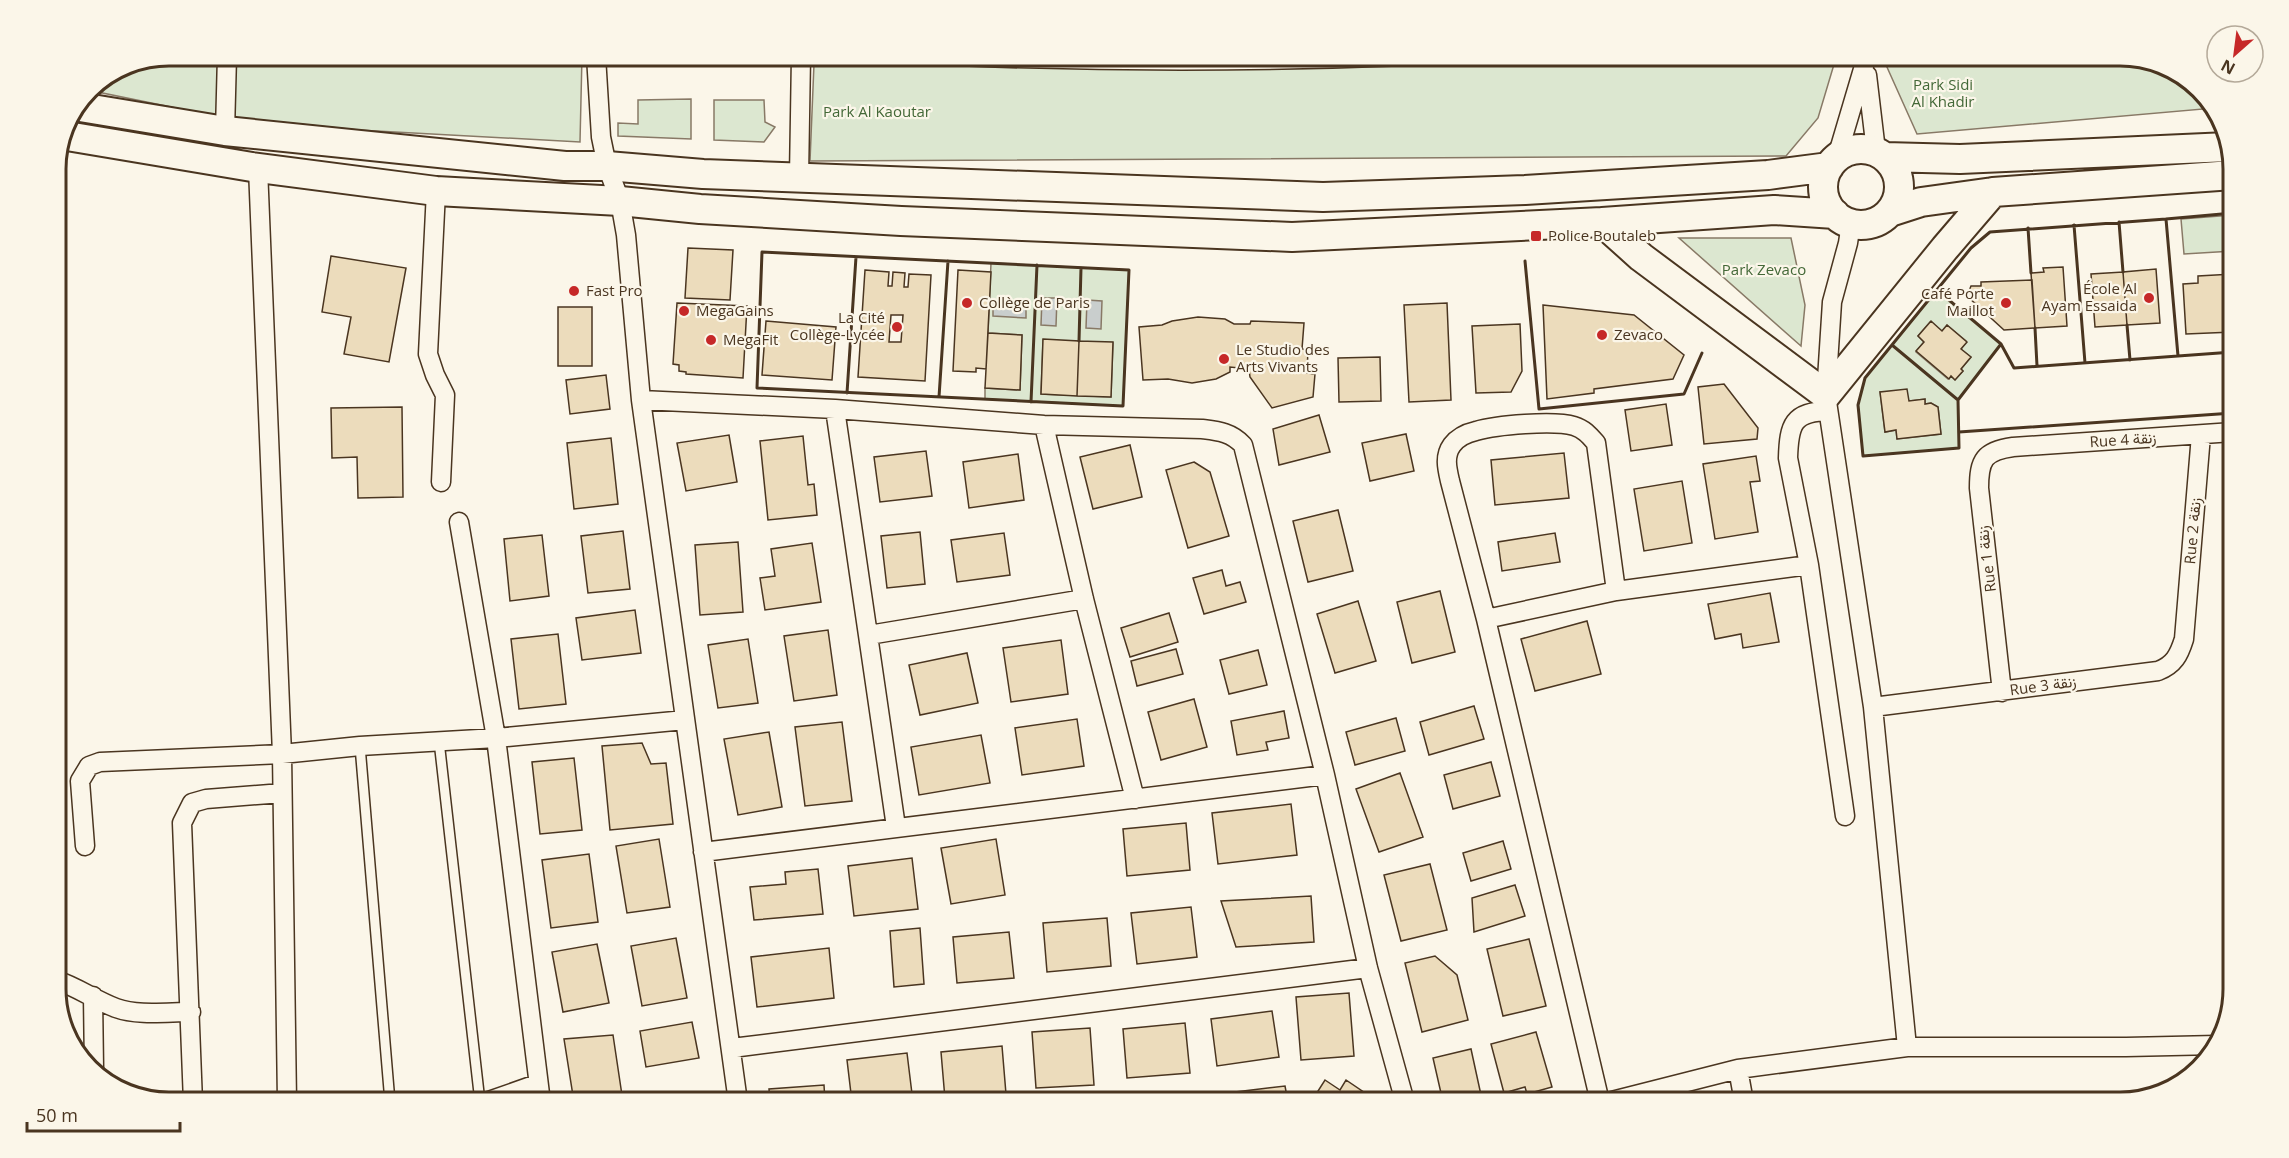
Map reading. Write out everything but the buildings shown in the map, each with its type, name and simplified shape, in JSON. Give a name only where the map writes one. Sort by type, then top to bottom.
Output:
[{"type":"main road","points":[[86,108],[225,131],[565,166],[607,166],[703,174],[1323,197],[1525,190],[1768,175],[1833,162],[1856,149],[1880,154],[1960,159],[2221,147]]},
{"type":"main road","points":[[71,137],[258,168],[436,191],[620,201],[700,209],[890,221],[1292,237],[1602,222],[1774,210],[1872,223],[1890,212],[1921,202],[1993,192],[2223,176]]},
{"type":"main road","points":[[1880,154],[1893,166],[1898,177],[1900,189],[1897,202],[1890,212]]},
{"type":"main road","points":[[1833,162],[1823,188],[1827,202],[1843,219]]},
{"type":"main road","points":[[1602,222],[1641,257],[1827,403],[1944,248],[1993,192]]},
{"type":"street","points":[[225,131],[226,66]]},
{"type":"street","points":[[597,66],[601,137],[607,166],[620,201],[626,235],[641,400],[737,1092]]},
{"type":"street","points":[[799,177],[801,66]]},
{"type":"street","points":[[1833,162],[1863,66]]},
{"type":"street","points":[[1867,66],[1869,106],[1880,154]]},
{"type":"street","points":[[258,168],[282,754],[287,1092]]},
{"type":"street","points":[[436,191],[428,354],[445,395],[441,482]]},
{"type":"street","points":[[1843,219],[1848,243],[1832,302],[1827,403],[1873,707],[1907,1047]]},
{"type":"street","points":[[641,400],[835,409],[1044,425],[1209,430],[1226,432],[1236,437],[1243,445],[1325,775],[1368,968],[1402,1092]]},
{"type":"street","points":[[1827,403],[1804,414],[1795,424],[1789,442],[1788,458],[1809,565],[1845,816]]},
{"type":"street","points":[[835,409],[896,827]]},
{"type":"street","points":[[1598,1092],[1446,460],[1451,446],[1459,438],[1477,430],[1556,424],[1572,426],[1586,432],[1596,443],[1616,591]]},
{"type":"street","points":[[1044,425],[1084,599],[1135,799]]},
{"type":"street","name":"Rue 4 زنقة","points":[[2013,447],[2223,433]]},
{"type":"street","name":"Rue 2 زنقة","points":[[2185,627],[2201,435]]},
{"type":"street","name":"Rue 1 زنقة","points":[[2002,692],[1979,474],[1985,457],[1992,451],[2013,447]]},
{"type":"street","points":[[459,522],[496,738],[539,1092]]},
{"type":"street","points":[[1486,619],[1616,591],[1809,565]]},
{"type":"street","points":[[869,635],[1084,599]]},
{"type":"street","name":"Rue 3 زنقة","points":[[1873,707],[2002,692],[2164,669],[2177,657],[2184,639],[2185,627]]},
{"type":"street","points":[[85,846],[80,781],[89,766],[100,762],[282,754],[360,746],[496,738],[685,720]]},
{"type":"street","points":[[703,852],[1325,775]]},
{"type":"street","points":[[193,1092],[182,823],[192,803],[206,799],[282,793]]},
{"type":"street","points":[[732,1048],[1368,968]]},
{"type":"street","points":[[66,984],[119,1009],[140,1012],[191,1012]]},
{"type":"street","points":[[93,996],[94,1060]]},
{"type":"street","points":[[1647,1092],[1738,1069],[1907,1047],[2206,1045]]},
{"type":"street","points":[[1738,1069],[1742,1092]]},
{"type":"street","points":[[514,1092],[537,1084]]},
{"type":"lane","points":[[439,741],[479,1092]]},
{"type":"lane","points":[[360,746],[389,1092]]},
{"type":"green space","points":[[169,66],[582,66],[580,142],[358,130],[210,115],[100,92],[117,80],[136,71]]},
{"type":"green space","name":"Park Al Kaoutar","points":[[814,66],[1834,66],[1818,118],[1786,156],[810,161]]},
{"type":"green space","name":"Park Sidi Al Khadir","points":[[1886,66],[2134,67],[2147,69],[2177,83],[2188,91],[2204,109],[1917,134]]},
{"type":"green space","points":[[691,99],[691,139],[618,136],[618,123],[638,124],[638,100]]},
{"type":"green space","points":[[714,100],[764,100],[765,122],[775,127],[764,142],[714,140]]},
{"type":"green space","points":[[2223,216],[2223,252],[2184,254],[2181,219]]},
{"type":"green space","name":"Park Zevaco","points":[[1679,238],[1791,238],[1805,305],[1801,346]]},
{"type":"green space","points":[[991,263],[1129,270],[1123,406],[985,399],[985,388],[1020,390],[1022,335],[988,333]],"holes":[[[1043,340],[1113,343],[1111,397],[1041,394]]]},
{"type":"green space","points":[[1937,290],[2001,344],[1958,400],[1959,448],[1863,456],[1858,405],[1865,378]],"holes":[[[1930,322],[1942,331],[1947,325],[1966,341],[1961,349],[1971,357],[1955,380],[1951,376],[1948,379],[1916,352],[1924,342],[1918,336]],[[1880,392],[1909,401],[1925,399],[1925,404],[1931,403],[1938,407],[1941,434],[1897,439],[1896,430],[1885,432]]]},
{"type":"shaded area","points":[[1042,298],[1057,298],[1056,326],[1041,325]]},
{"type":"shaded area","points":[[993,300],[1026,301],[1026,318],[993,316]]},
{"type":"shaded area","points":[[1087,300],[1102,301],[1101,329],[1086,328]]},
{"type":"wall","points":[[2223,214],[2166,219],[2178,356],[2223,353]]},
{"type":"wall","points":[[2166,219],[1990,232],[1971,248],[1865,378],[1858,405],[1863,456],[1959,448],[1958,400],[2001,344],[2014,368],[2178,356]]},
{"type":"wall","points":[[2119,222],[2123,272]]},
{"type":"wall","points":[[2074,225],[2085,363]]},
{"type":"wall","points":[[2028,228],[2031,273]]},
{"type":"wall","points":[[762,252],[1129,270],[1123,406],[757,388],[762,252]]},
{"type":"wall","points":[[847,393],[856,257]]},
{"type":"wall","points":[[939,397],[948,261]]},
{"type":"wall","points":[[1525,261],[1539,409],[1684,394],[1702,353]]},
{"type":"wall","points":[[1031,402],[1037,265]]},
{"type":"wall","points":[[1079,341],[1081,268]]},
{"type":"wall","points":[[1937,290],[2001,344]]},
{"type":"wall","points":[[2127,325],[2130,360]]},
{"type":"wall","points":[[2035,328],[2037,366]]},
{"type":"wall","points":[[1892,345],[1958,400]]},
{"type":"wall","points":[[1959,432],[2223,414]]},
{"type":"place","name":"Police Boutaleb","points":[[1536,236]]},
{"type":"place","name":"Fast Pro","points":[[574,291]]},
{"type":"place","name":"École Al Ayam Essaida","points":[[2149,298]]},
{"type":"place","name":"Collège de Paris","points":[[967,303]]},
{"type":"place","name":"Café Porte Maillot","points":[[2006,303]]},
{"type":"place","name":"MegaGains","points":[[684,311]]},
{"type":"place","name":"La Cité Collège-Lycée","points":[[897,327]]},
{"type":"place","name":"Zevaco","points":[[1602,335]]},
{"type":"place","name":"MegaFit","points":[[711,340]]},
{"type":"place","name":"Le Studio des Arts Vivants","points":[[1224,359]]}]
